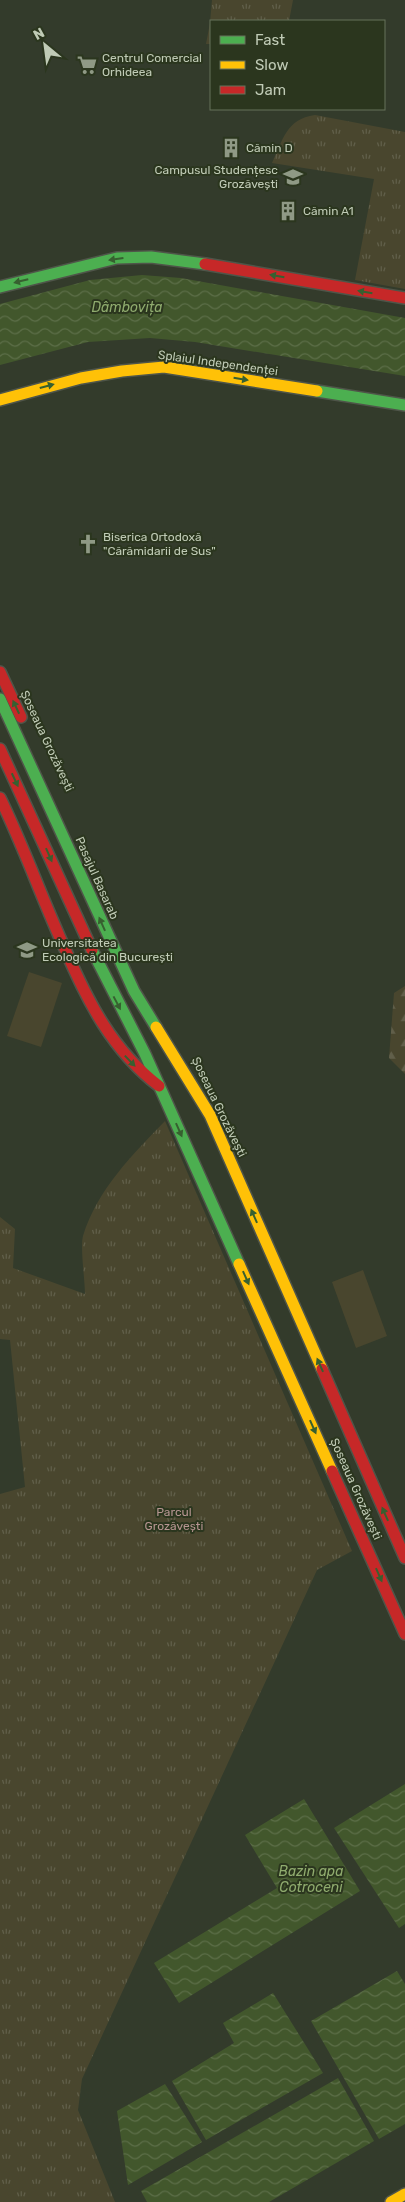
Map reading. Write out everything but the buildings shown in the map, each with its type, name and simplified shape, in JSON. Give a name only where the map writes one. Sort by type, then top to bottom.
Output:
[{"type":"main road","points":[[0,286],[117,258],[151,257],[231,268],[405,298]]},
{"type":"main road","name":"Splaiul Independenței","points":[[0,400],[49,385],[106,372],[134,368],[164,367],[405,405]]},
{"type":"main road","name":"Șoseaua Grozăvești","points":[[0,672],[140,979],[210,1114],[405,1558]]},
{"type":"main road","name":"Pasajul Basarab","points":[[0,699],[116,955],[137,997],[165,1045],[210,1114]]},
{"type":"main road","points":[[0,749],[103,973],[145,1054],[159,1086]]},
{"type":"main road","name":"Șoseaua Grozăvești","points":[[1,802],[75,973],[103,1027],[132,1064],[159,1086],[405,1634]]},
{"type":"main road","points":[[391,2202],[405,2194]]},
{"type":"green space","points":[[212,0],[293,0],[289,20],[210,20]]},
{"type":"green space","points":[[210,23],[210,44],[206,44]]},
{"type":"green space","points":[[315,115],[405,132],[405,289],[355,280],[374,179],[272,163],[283,139],[292,126],[305,117]]},
{"type":"green space","points":[[29,972],[62,983],[41,1047],[7,1036]]},
{"type":"green space","points":[[405,986],[405,1074],[389,1058],[394,993]]},
{"type":"green space","name":"Parcul Grozăvești","points":[[165,1121],[352,1551],[317,1570],[82,2079],[78,2110],[115,2202],[0,2202],[0,1494],[25,1487],[10,1340],[0,1339],[0,1217],[15,1229],[13,1268],[85,1294],[82,1241],[89,1219],[97,1203],[117,1174]]},
{"type":"green space","points":[[363,1270],[387,1336],[356,1348],[332,1282]]},
{"type":"water","name":"Dâmbovița","points":[[142,275],[181,278],[405,318],[405,376],[195,342],[150,338],[88,342],[0,365],[0,304],[90,280]]},
{"type":"water","name":"Bazin apa Cotroceni","points":[[405,1784],[405,1924],[399,1928],[334,1828]]},
{"type":"water","name":"Bazin apa Cotroceni","points":[[304,1799],[360,1891],[179,2003],[154,1963],[277,1888],[245,1835]]},
{"type":"water","points":[[397,1971],[405,1984],[405,2124],[379,2139],[311,2021]]},
{"type":"water","points":[[273,1993],[323,2073],[206,2140],[172,2081],[234,2043],[223,2023]]},
{"type":"water","points":[[338,2078],[374,2141],[269,2202],[147,2202],[141,2191]]},
{"type":"water","points":[[165,2084],[202,2142],[128,2185],[117,2111]]},
{"type":"traffic: fast","points":[[0,287],[117,258],[151,257],[205,264]]},
{"type":"traffic: fast","points":[[317,391],[405,405]]},
{"type":"traffic: fast","points":[[0,699],[134,991],[156,1027]]},
{"type":"traffic: fast","points":[[92,950],[145,1054],[239,1264]]},
{"type":"traffic: slow","points":[[0,400],[81,378],[122,371],[164,367],[317,391]]},
{"type":"traffic: slow","points":[[156,1027],[210,1115],[322,1369]]},
{"type":"traffic: slow","points":[[239,1264],[332,1471]]},
{"type":"traffic: slow","points":[[391,2202],[405,2194]]},
{"type":"traffic: jam","points":[[205,264],[405,298]]},
{"type":"traffic: jam","points":[[0,672],[21,717]]},
{"type":"traffic: jam","points":[[0,749],[92,950]]},
{"type":"traffic: jam","points":[[0,798],[92,1006],[128,1057],[159,1086]]},
{"type":"traffic: jam","points":[[322,1369],[405,1558]]},
{"type":"traffic: jam","points":[[332,1471],[405,1634]]},
{"type":"place","name":"Centrul Comercial Orhideea","points":[[87,65]]},
{"type":"place","name":"Cămin D","points":[[231,148]]},
{"type":"place","name":"Campusul Studențesc Grozăvești","points":[[293,177]]},
{"type":"place","name":"Cămin A1","points":[[288,211]]},
{"type":"place","name":"Biserica Ortodoxă \"Cărămidarii de Sus\"","points":[[88,544]]},
{"type":"place","name":"Universitatea Ecologică din București","points":[[27,950]]}]
